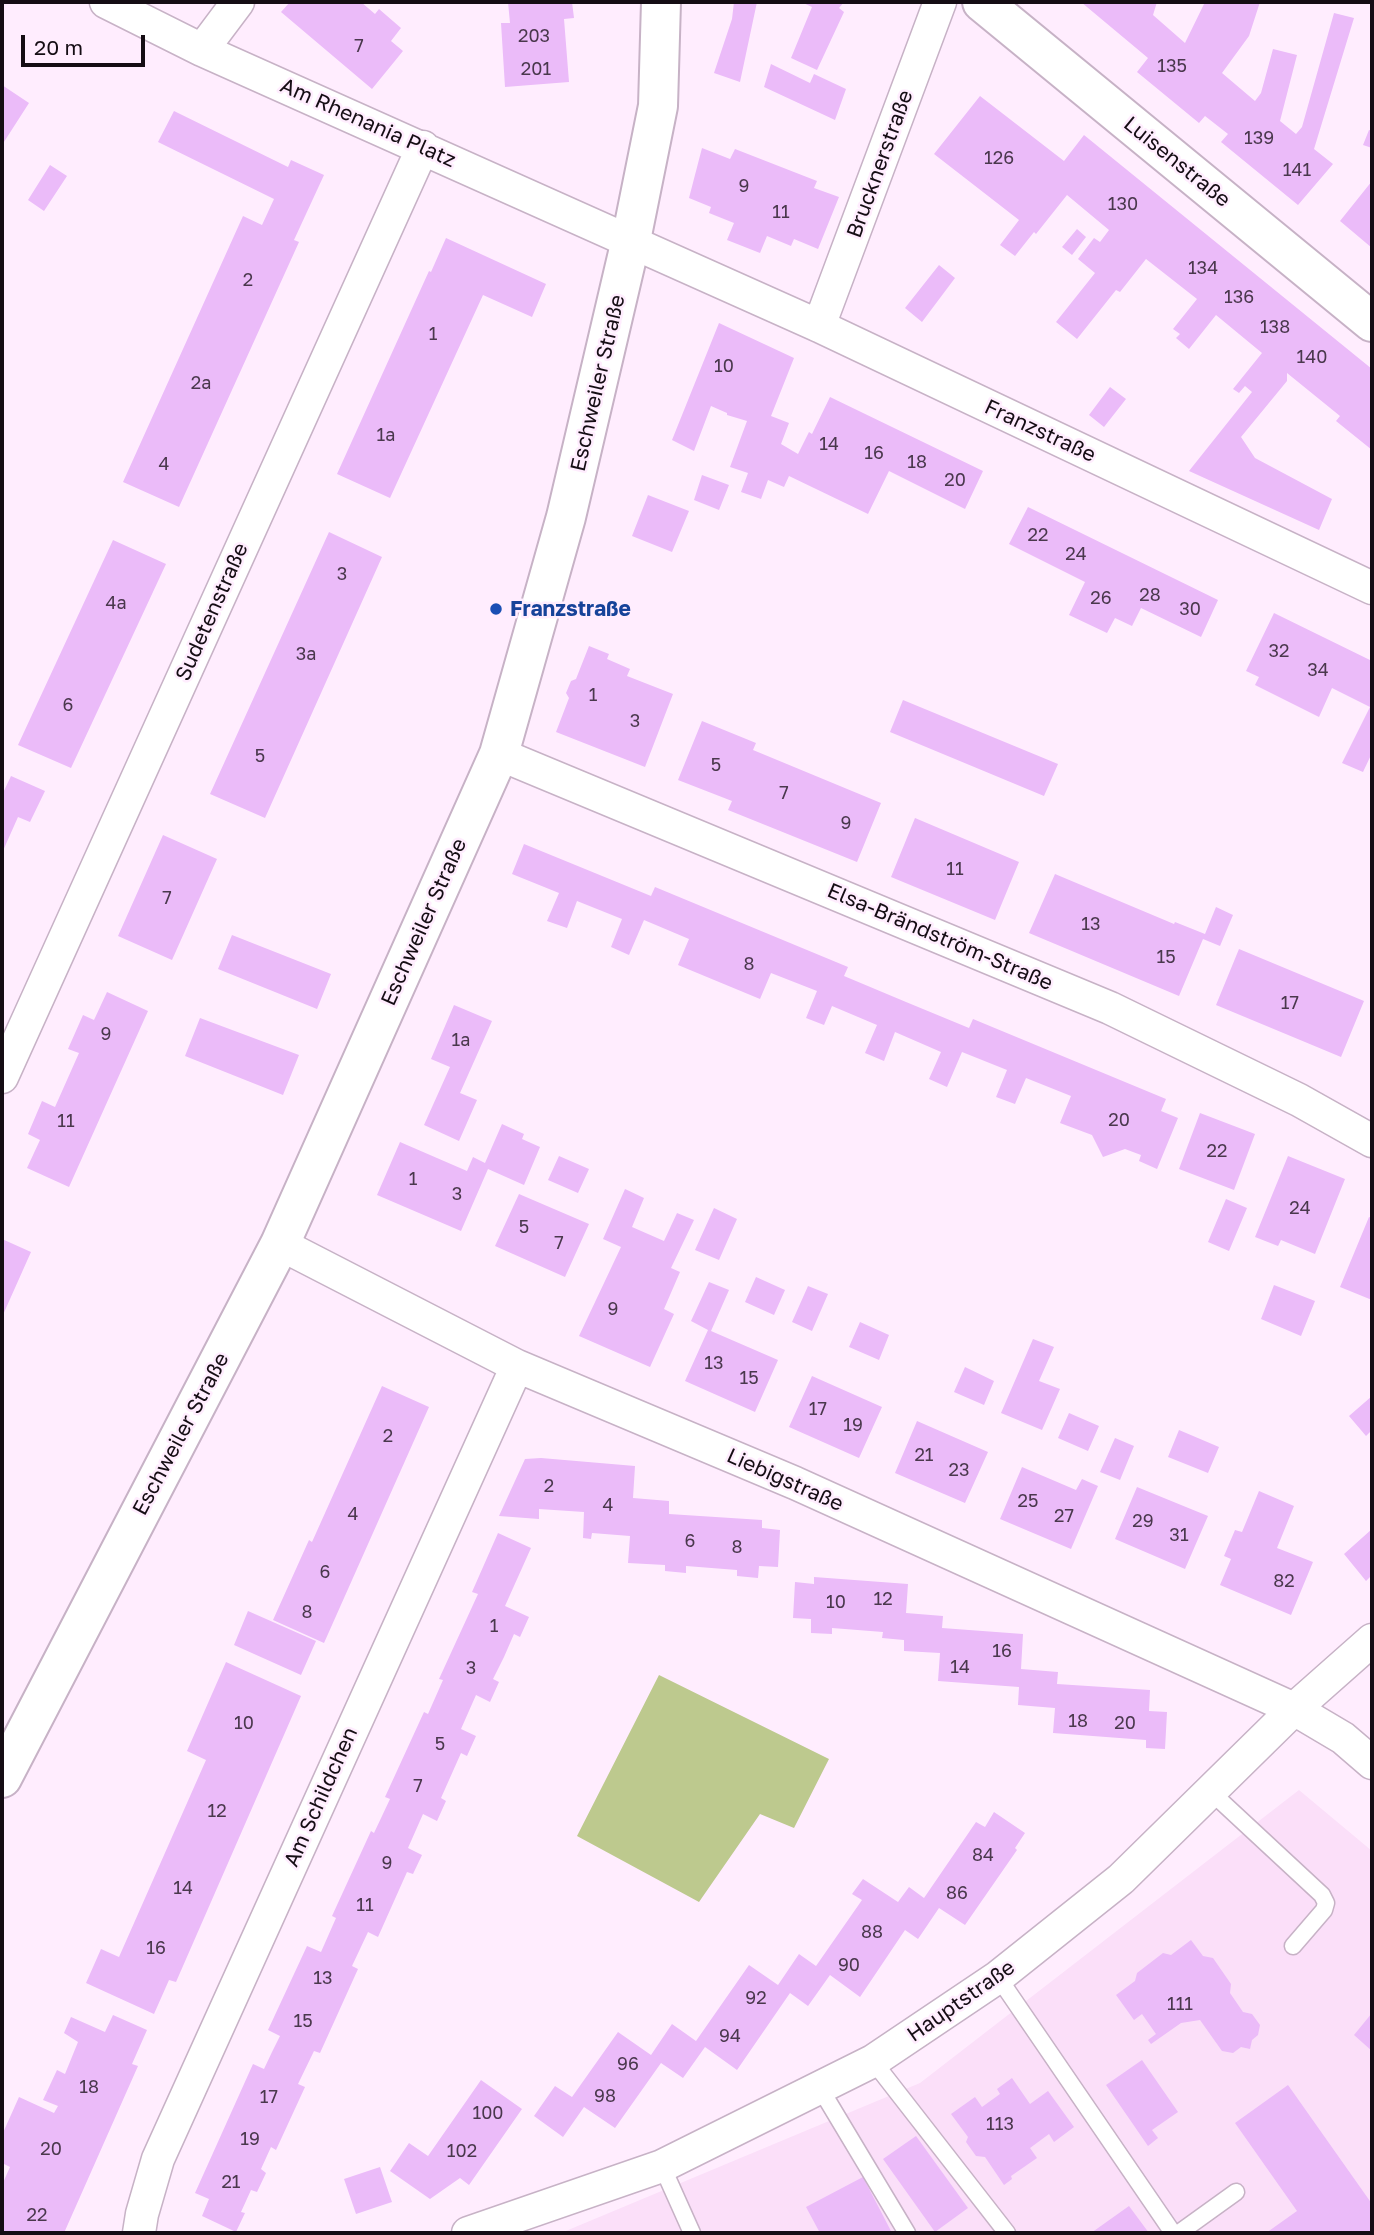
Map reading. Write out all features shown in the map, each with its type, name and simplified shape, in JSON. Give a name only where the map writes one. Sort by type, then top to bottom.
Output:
[{"type":"street","name":"Am Rhenania Platz","points":[[106,2],[202,50],[631,240]]},
{"type":"street","points":[[202,50],[238,2]]},
{"type":"street","name":"Eschweiler Straße","points":[[2,1778],[280,1244],[499,754],[566,517],[631,240],[658,106],[661,2]]},
{"type":"street","name":"Brucknerstraße","points":[[819,326],[940,2]]},
{"type":"street","name":"Luisenstraße","points":[[982,2],[1372,322]]},
{"type":"street","name":"Sudetenstraße","points":[[2,1077],[423,148]]},
{"type":"street","name":"Franzstraße","points":[[631,240],[819,326],[1372,589]]},
{"type":"street","name":"Elsa-Brändström-Straße","points":[[499,754],[1111,1008],[1300,1100],[1372,1141]]},
{"type":"street","name":"Liebigstraße","points":[[280,1244],[517,1366],[795,1483],[1294,1709],[1343,1738],[1372,1763]]},
{"type":"street","name":"Am Schildchen","points":[[139,2233],[158,2159],[517,1366]]},
{"type":"street","name":"Hauptstraße","points":[[468,2233],[662,2165],[873,2062],[998,1977],[1121,1879],[1294,1709],[1368,1651]]},
{"type":"lane","points":[[1210,1791],[1322,1895],[1326,1903],[1324,1910],[1293,1946]]},
{"type":"lane","points":[[998,1977],[1173,2233]]},
{"type":"lane","points":[[873,2062],[1007,2233]]},
{"type":"lane","points":[[820,2088],[907,2233]]},
{"type":"lane","points":[[662,2165],[692,2233]]},
{"type":"lane","points":[[1179,2233],[1236,2192]]},
{"type":"shaded area","points":[[1299,1790],[1372,1851],[1372,2233],[561,2233],[920,2083]]},
{"type":"green space","points":[[659,1675],[829,1759],[794,1828],[760,1814],[699,1902],[577,1836]]},
{"type":"building","points":[[290,2],[361,2],[375,14],[379,9],[401,28],[391,41],[403,51],[372,89],[281,12]]},
{"type":"building","points":[[508,2],[572,2],[574,18],[564,19],[569,82],[505,87],[501,23],[510,23]]},
{"type":"building","points":[[734,2],[757,2],[740,82],[714,73],[732,19]]},
{"type":"building","points":[[801,2],[844,2],[839,8],[844,12],[817,70],[791,58],[812,7]]},
{"type":"building","points":[[1081,2],[1157,2],[1153,15],[1185,43],[1205,2],[1260,2],[1249,36],[1222,73],[1255,101],[1261,93],[1273,49],[1297,55],[1280,121],[1296,134],[1302,127],[1334,13],[1354,18],[1314,149],[1333,164],[1298,205],[1221,142],[1228,134],[1205,116],[1199,123],[1137,72],[1148,58]]},
{"type":"building","points":[[771,64],[810,83],[814,74],[846,89],[835,120],[764,87]]},
{"type":"building","points":[[2,85],[29,103],[2,145]]},
{"type":"building","points":[[980,96],[1064,161],[1084,135],[1372,369],[1372,450],[1336,421],[1340,416],[1287,373],[1287,381],[1241,437],[1255,458],[1332,499],[1319,530],[1189,471],[1252,392],[1245,386],[1239,393],[1233,389],[1262,353],[1216,315],[1189,349],[1176,338],[1180,334],[1173,329],[1197,299],[1146,259],[1120,292],[1116,290],[1077,339],[1056,322],[1095,273],[1078,259],[1094,238],[1100,242],[1109,230],[1067,195],[1015,256],[1000,245],[1019,220],[934,154]]},
{"type":"building","points":[[174,111],[288,167],[291,160],[324,175],[294,240],[299,242],[179,507],[123,482],[243,216],[262,225],[274,199],[158,142]]},
{"type":"building","points":[[1369,130],[1372,131],[1372,148],[1363,145]]},
{"type":"building","points":[[702,148],[730,159],[735,149],[817,181],[814,188],[839,197],[818,249],[794,239],[791,246],[767,236],[760,253],[727,240],[734,223],[709,213],[711,207],[689,198]]},
{"type":"building","points":[[50,165],[67,176],[44,211],[28,200]]},
{"type":"building","points":[[1372,181],[1372,248],[1340,221]]},
{"type":"building","points":[[1077,229],[1086,237],[1072,255],[1062,247]]},
{"type":"building","points":[[446,238],[546,284],[532,317],[483,295],[390,498],[337,474]]},
{"type":"building","points":[[939,265],[955,278],[922,322],[905,308]]},
{"type":"building","points":[[719,323],[794,358],[771,416],[789,423],[781,444],[798,454],[809,432],[812,434],[830,397],[983,471],[965,509],[889,471],[868,514],[789,476],[784,487],[768,480],[761,499],[741,492],[748,473],[730,467],[747,421],[727,415],[711,406],[694,451],[672,440]]},
{"type":"building","points":[[1110,387],[1126,399],[1104,427],[1089,415]]},
{"type":"building","points":[[702,475],[729,485],[719,510],[694,500]]},
{"type":"building","points":[[648,495],[689,511],[672,552],[632,536]]},
{"type":"building","points":[[1028,507],[1218,600],[1201,637],[1141,608],[1132,626],[1115,618],[1107,633],[1069,615],[1085,582],[1009,544]]},
{"type":"building","points":[[329,532],[382,557],[265,818],[210,794]]},
{"type":"building","points":[[113,540],[166,564],[71,768],[18,745]]},
{"type":"building","points":[[1274,613],[1372,661],[1372,753],[1363,772],[1342,763],[1370,707],[1332,688],[1319,717],[1255,685],[1259,677],[1246,671]]},
{"type":"building","points":[[589,646],[609,654],[607,659],[630,669],[627,676],[673,694],[645,767],[556,732],[569,698],[566,693],[571,681],[576,679]]},
{"type":"building","points":[[903,700],[1058,764],[1044,796],[890,732]]},
{"type":"building","points":[[702,721],[756,743],[753,750],[881,803],[857,862],[728,810],[732,801],[678,780]]},
{"type":"building","points":[[11,776],[45,791],[30,822],[18,817],[2,853],[2,795]]},
{"type":"building","points":[[915,818],[1019,862],[995,920],[891,877]]},
{"type":"building","points":[[163,835],[217,859],[172,960],[118,936]]},
{"type":"building","points":[[524,844],[651,896],[655,887],[848,967],[844,976],[906,1002],[969,1028],[973,1019],[1166,1099],[1161,1111],[1178,1118],[1157,1169],[1139,1161],[1141,1155],[1125,1149],[1103,1157],[1092,1135],[1060,1123],[1071,1096],[1026,1078],[1015,1104],[996,1097],[1007,1070],[962,1052],[947,1087],[929,1079],[941,1052],[895,1032],[884,1061],[865,1053],[877,1025],[832,1006],[824,1025],[806,1018],[817,991],[771,973],[760,999],[678,965],[689,939],[644,920],[629,955],[611,947],[622,919],[577,901],[567,928],[547,921],[559,893],[512,874]]},
{"type":"building","points":[[1055,874],[1174,924],[1175,922],[1205,934],[1216,907],[1233,915],[1220,946],[1203,939],[1179,996],[1029,933]]},
{"type":"building","points":[[232,935],[331,974],[317,1009],[218,969]]},
{"type":"building","points":[[1239,949],[1364,1001],[1341,1057],[1216,1005]]},
{"type":"building","points":[[107,992],[148,1011],[69,1187],[27,1168],[40,1140],[28,1134],[42,1101],[55,1107],[79,1053],[68,1049],[83,1015],[94,1020]]},
{"type":"building","points":[[454,1005],[492,1021],[460,1093],[477,1100],[459,1141],[424,1125],[450,1067],[431,1059]]},
{"type":"building","points":[[200,1018],[299,1055],[283,1095],[185,1056]]},
{"type":"building","points":[[1200,1113],[1255,1134],[1234,1190],[1179,1169]]},
{"type":"building","points":[[502,1124],[524,1134],[522,1139],[540,1147],[524,1185],[488,1169],[461,1231],[377,1195],[400,1142],[467,1171],[473,1157],[485,1163]]},
{"type":"building","points":[[559,1156],[589,1169],[578,1193],[548,1180]]},
{"type":"building","points":[[1288,1156],[1345,1179],[1315,1254],[1281,1240],[1278,1246],[1255,1237]]},
{"type":"building","points":[[625,1189],[644,1198],[632,1227],[664,1241],[677,1213],[694,1220],[671,1268],[680,1272],[664,1309],[674,1314],[650,1367],[579,1336],[621,1247],[603,1239]]},
{"type":"building","points":[[519,1194],[589,1224],[565,1277],[495,1246]]},
{"type":"building","points":[[1226,1199],[1247,1208],[1229,1251],[1208,1242]]},
{"type":"building","points":[[714,1208],[737,1219],[719,1260],[695,1250]]},
{"type":"building","points":[[1369,1217],[1372,1218],[1372,1300],[1340,1287]]},
{"type":"building","points":[[2,1239],[31,1252],[2,1317]]},
{"type":"building","points":[[756,1277],[785,1290],[774,1315],[745,1302]]},
{"type":"building","points":[[709,1282],[729,1290],[711,1331],[778,1360],[755,1412],[685,1381],[708,1330],[691,1321]]},
{"type":"building","points":[[1274,1285],[1315,1301],[1301,1336],[1261,1319]]},
{"type":"building","points":[[808,1286],[828,1294],[812,1331],[792,1322]]},
{"type":"building","points":[[860,1322],[889,1335],[879,1360],[849,1347]]},
{"type":"building","points":[[1033,1339],[1054,1347],[1039,1381],[1060,1389],[1042,1430],[1001,1413]]},
{"type":"building","points":[[965,1367],[994,1381],[984,1405],[954,1392]]},
{"type":"building","points":[[812,1376],[882,1407],[859,1458],[789,1427]]},
{"type":"building","points":[[382,1386],[429,1407],[324,1643],[273,1620],[309,1540],[312,1542]]},
{"type":"building","points":[[1372,1396],[1372,1430],[1366,1436],[1349,1416]]},
{"type":"building","points":[[1069,1413],[1099,1426],[1088,1451],[1058,1438]]},
{"type":"building","points":[[917,1421],[988,1452],[965,1503],[895,1473]]},
{"type":"building","points":[[1179,1430],[1219,1447],[1208,1473],[1168,1457]]},
{"type":"building","points":[[1115,1438],[1134,1446],[1120,1480],[1100,1472]]},
{"type":"building","points":[[525,1459],[635,1466],[633,1498],[669,1501],[669,1514],[762,1520],[762,1528],[780,1530],[778,1567],[759,1566],[758,1578],[737,1576],[737,1570],[686,1566],[686,1573],[665,1571],[665,1565],[628,1563],[630,1536],[592,1533],[591,1539],[583,1538],[584,1512],[539,1509],[539,1519],[499,1516]]},
{"type":"building","points":[[1022,1467],[1076,1490],[1082,1479],[1098,1486],[1071,1549],[1000,1519]]},
{"type":"building","points":[[1137,1487],[1208,1516],[1185,1569],[1115,1539]]},
{"type":"building","points":[[1259,1491],[1294,1506],[1277,1548],[1313,1562],[1291,1615],[1220,1585],[1231,1559],[1224,1556],[1235,1530],[1242,1532]]},
{"type":"building","points":[[1372,1529],[1372,1575],[1366,1581],[1344,1554]]},
{"type":"building","points":[[498,1533],[531,1548],[505,1606],[529,1617],[520,1637],[514,1634],[493,1679],[499,1682],[490,1702],[476,1695],[461,1729],[476,1736],[467,1756],[461,1753],[441,1798],[446,1801],[437,1821],[423,1814],[408,1848],[422,1855],[413,1874],[407,1872],[378,1937],[368,1932],[352,1966],[358,1969],[320,2053],[314,2051],[298,2084],[305,2087],[276,2150],[271,2147],[261,2169],[266,2173],[257,2192],[251,2190],[236,2232],[202,2216],[209,2199],[195,2193],[253,2064],[264,2069],[280,2036],[268,2030],[307,1946],[321,1952],[336,1918],[332,1916],[371,1831],[374,1833],[390,1799],[385,1797],[424,1712],[428,1714],[443,1680],[439,1679],[478,1594],[472,1592]]},
{"type":"building","points":[[814,1577],[908,1584],[906,1613],[943,1616],[942,1628],[1023,1634],[1021,1669],[1058,1672],[1057,1684],[1150,1690],[1149,1711],[1167,1712],[1165,1749],[1146,1748],[1146,1740],[1053,1733],[1055,1708],[1018,1705],[1019,1687],[938,1681],[940,1653],[904,1651],[904,1640],[882,1638],[883,1632],[832,1628],[832,1634],[811,1633],[811,1619],[793,1618],[795,1582],[814,1584]]},
{"type":"building","points":[[248,1611],[316,1641],[301,1675],[234,1645]]},
{"type":"building","points":[[226,1662],[301,1696],[176,1982],[169,1980],[154,2014],[86,1983],[101,1949],[119,1957],[206,1760],[187,1751]]},
{"type":"building","points":[[994,1812],[1025,1833],[1015,1848],[1017,1850],[965,1925],[939,1908],[918,1939],[905,1930],[860,1997],[830,1975],[808,2006],[790,1993],[737,2070],[705,2047],[683,2078],[661,2063],[615,2128],[584,2107],[563,2137],[534,2116],[555,2086],[572,2097],[618,2032],[651,2055],[672,2024],[696,2041],[749,1965],[778,1985],[799,1954],[816,1966],[862,1900],[852,1894],[863,1879],[898,1902],[909,1887],[924,1898],[976,1822],[985,1827]]},
{"type":"building","points":[[1191,1940],[1203,1956],[1213,1958],[1231,1984],[1230,1993],[1243,2012],[1252,2014],[1260,2025],[1250,2049],[1241,2047],[1233,2053],[1222,2051],[1200,2020],[1181,2023],[1151,2044],[1148,2040],[1156,2034],[1142,2014],[1134,2020],[1116,1995],[1135,1981],[1137,1973],[1163,1953],[1171,1955]]},
{"type":"building","points":[[1372,2013],[1372,2051],[1354,2035]]},
{"type":"building","points":[[113,2015],[147,2030],[132,2064],[138,2066],[64,2233],[2,2233],[2,2185],[10,2167],[2,2163],[2,2135],[19,2097],[54,2113],[58,2106],[43,2100],[57,2070],[65,2074],[78,2042],[64,2033],[71,2017],[105,2032]]},
{"type":"building","points":[[1142,2060],[1178,2112],[1152,2130],[1158,2138],[1148,2146],[1106,2085]]},
{"type":"building","points":[[1012,2078],[1030,2104],[1048,2091],[1074,2127],[1054,2142],[1049,2134],[1030,2148],[1037,2158],[1011,2176],[1012,2179],[1004,2185],[985,2157],[976,2156],[966,2142],[968,2137],[951,2114],[975,2097],[982,2107],[1000,2094],[997,2089]]},
{"type":"building","points":[[481,2080],[522,2109],[469,2185],[460,2178],[430,2199],[390,2171],[409,2143],[428,2156]]},
{"type":"building","points":[[1288,2085],[1372,2204],[1372,2233],[1266,2233],[1297,2211],[1235,2123]]},
{"type":"building","points":[[916,2136],[968,2208],[935,2232],[883,2159]]},
{"type":"building","points":[[380,2167],[392,2202],[356,2214],[344,2179]]},
{"type":"building","points":[[863,2177],[892,2233],[820,2233],[806,2207]]},
{"type":"building","points":[[1129,2206],[1149,2233],[1091,2233]]},
{"type":"place","name":"Franzstraße","points":[[496,609]]}]
